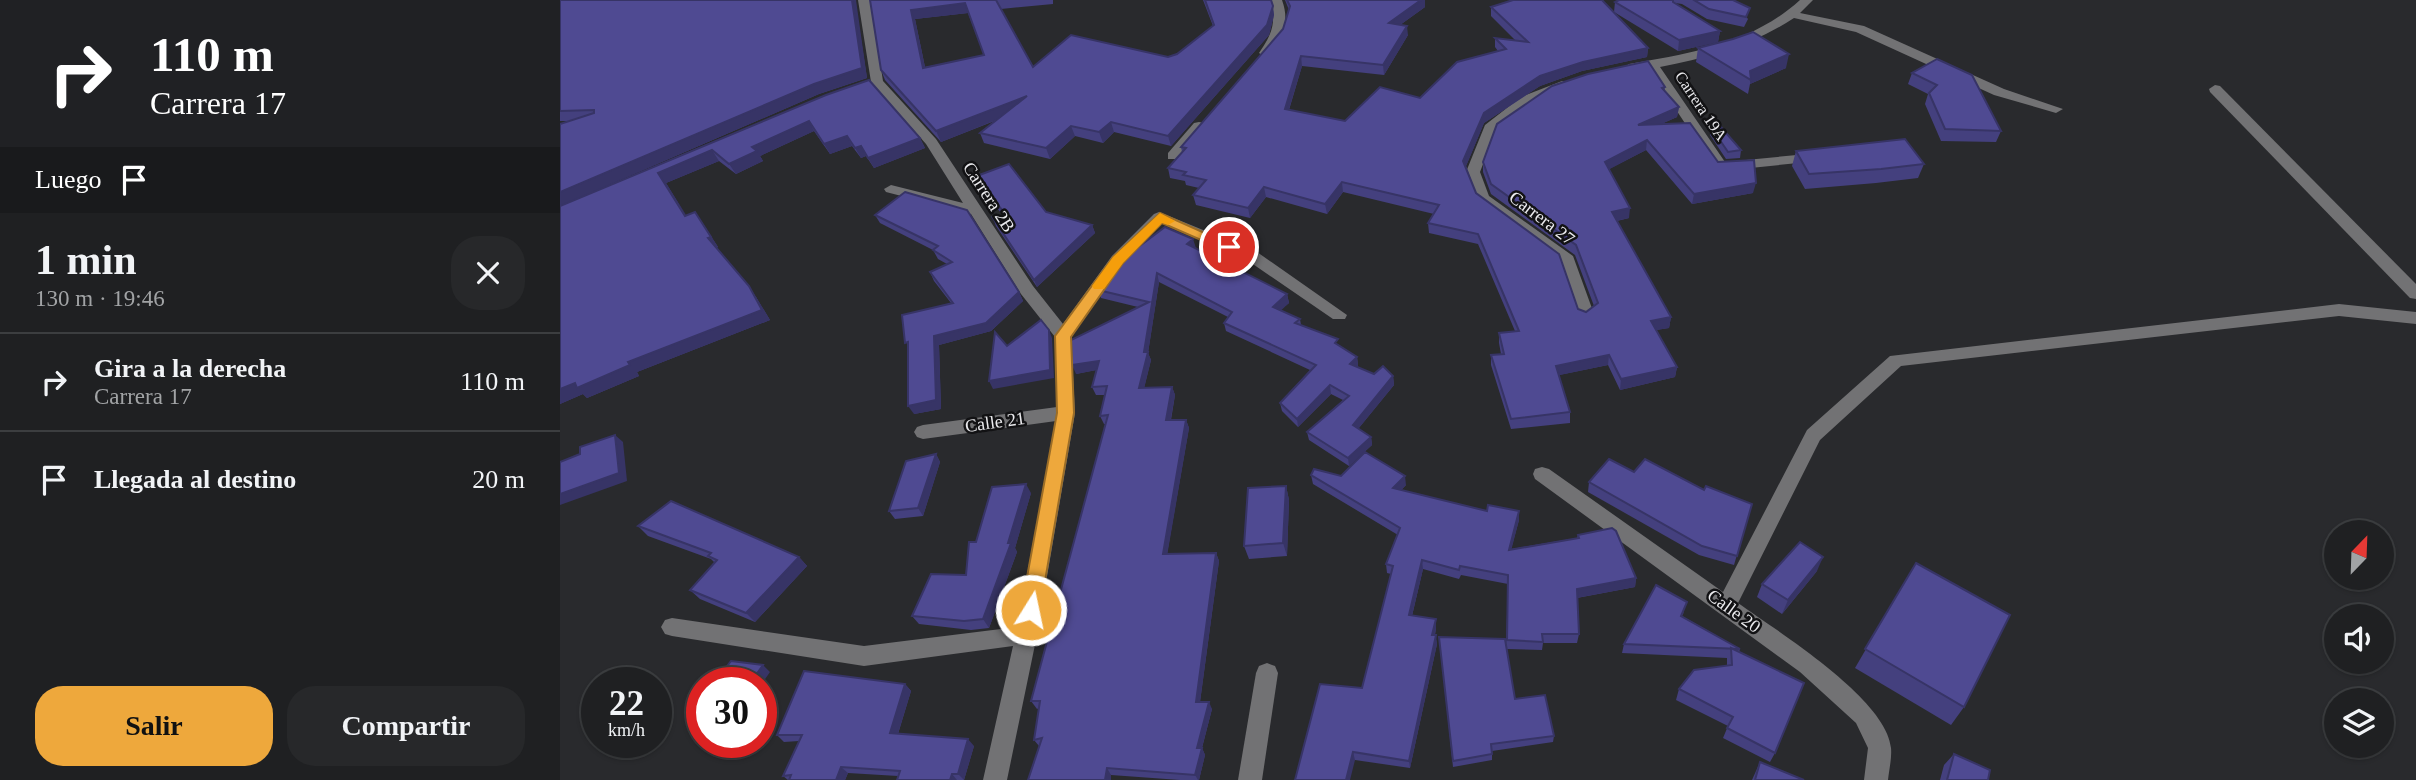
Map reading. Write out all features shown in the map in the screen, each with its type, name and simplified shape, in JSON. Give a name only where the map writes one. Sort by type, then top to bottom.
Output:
[{"type":"street","name":"Carrera 2B","points":[[864,0],[871,84],[931,142],[1027,290],[1063,336]]},
{"type":"street","points":[[1251,69],[1278,37],[1283,15],[1276,0]]},
{"type":"street","points":[[1614,70],[1652,64],[1728,40],[1794,15],[1807,0]]},
{"type":"street","points":[[1794,15],[1860,29],[1999,92],[2056,109]]},
{"type":"street","name":"Carrera 19A","points":[[1652,64],[1721,167],[1827,156]]},
{"type":"street","name":"Carrera 27","points":[[1576,79],[1526,100],[1490,128],[1473,172],[1483,198],[1567,260],[1586,314]]},
{"type":"street","points":[[2215,89],[2416,294]]},
{"type":"street","points":[[1172,156],[1208,117]]},
{"type":"street","points":[[891,189],[975,211]]},
{"type":"street","points":[[995,780],[1026,635],[1066,413],[1063,336],[1118,260],[1160,217],[1252,256],[1339,315]]},
{"type":"street","points":[[1726,606],[1813,435],[1896,360],[2339,310],[2416,318]]},
{"type":"street","name":"Calle 21","points":[[923,432],[1066,413]]},
{"type":"street","name":"Calle 20","points":[[1542,474],[1808,665],[1864,715],[1880,747],[1875,780]]},
{"type":"street","points":[[672,627],[864,656],[1026,635]]},
{"type":"street","points":[[1250,780],[1267,673]]},
{"type":"building","points":[[560,0],[852,0],[862,68],[814,84],[560,192],[560,124],[594,113],[594,110],[560,111]]},
{"type":"building","points":[[870,0],[996,0],[1033,67],[1071,35],[1168,57],[1177,54],[1214,25],[1205,0],[1271,0],[1273,6],[1267,25],[1168,136],[1111,122],[1099,132],[1071,126],[1046,148],[980,133],[1027,96],[936,131],[881,70]],"holes":[[[965,3],[984,55],[923,68],[911,10]]]},
{"type":"building","points":[[1287,0],[1421,0],[1389,23],[1407,26],[1383,65],[1301,56],[1285,109],[1345,121],[1380,87],[1420,98],[1457,62],[1506,49],[1495,38],[1528,42],[1491,7],[1513,0],[1602,0],[1648,48],[1583,62],[1540,76],[1484,113],[1463,161],[1476,193],[1559,254],[1578,309],[1586,312],[1598,303],[1576,245],[1491,184],[1483,162],[1497,124],[1552,86],[1588,74],[1648,61],[1665,87],[1662,88],[1679,107],[1638,125],[1690,123],[1718,162],[1754,160],[1756,183],[1694,194],[1647,140],[1605,162],[1630,208],[1612,212],[1671,317],[1651,321],[1677,367],[1621,379],[1609,355],[1556,366],[1570,412],[1511,419],[1491,355],[1504,354],[1499,333],[1519,331],[1478,234],[1428,223],[1439,205],[1342,182],[1325,204],[1264,187],[1248,208],[1193,195],[1206,180],[1183,175],[1186,172],[1168,168],[1186,148],[1181,147],[1283,29],[1290,6]]},
{"type":"building","points":[[1673,0],[1720,31],[1679,40],[1615,2]]},
{"type":"building","points":[[1694,0],[1733,0],[1750,8],[1746,17],[1709,9]]},
{"type":"building","points":[[1753,32],[1789,54],[1750,71],[1751,80],[1698,48],[1733,39]]},
{"type":"building","points":[[1937,59],[1972,75],[2001,131],[1945,129],[1929,93],[1937,85],[1912,73]]},
{"type":"building","points":[[869,80],[920,138],[868,158],[861,146],[855,148],[847,136],[824,144],[809,121],[752,147],[757,151],[729,164],[712,150],[658,173],[685,216],[695,212],[711,237],[708,238],[749,286],[762,310],[628,362],[630,365],[577,388],[575,383],[560,389],[560,206],[826,95]]},
{"type":"building","points":[[1720,126],[1741,150],[1728,152],[1711,127]]},
{"type":"building","points":[[1905,139],[1924,164],[1809,174],[1796,151]]},
{"type":"building","points":[[1009,164],[1046,212],[1092,225],[1034,280],[993,218],[1014,224],[974,177]]},
{"type":"building","points":[[905,192],[967,210],[1019,292],[986,323],[934,336],[936,400],[908,406],[908,342],[905,343],[902,315],[953,303],[930,272],[952,262],[933,250],[938,246],[875,215]]},
{"type":"building","points":[[1165,227],[1193,239],[1187,244],[1287,294],[1273,307],[1300,319],[1295,323],[1338,339],[1335,343],[1357,357],[1350,364],[1374,374],[1383,366],[1393,376],[1353,425],[1371,437],[1348,458],[1307,432],[1349,396],[1330,385],[1297,419],[1280,403],[1316,365],[1224,323],[1232,312],[1157,273],[1144,352],[1148,352],[1139,388],[1172,387],[1166,420],[1186,420],[1163,554],[1216,553],[1196,702],[1209,702],[1197,748],[1202,748],[1195,775],[1107,768],[1105,780],[1028,780],[1042,738],[1034,740],[1040,701],[1031,701],[1108,415],[1100,416],[1107,386],[1092,387],[1099,361],[1072,365],[1071,340],[1149,302],[1098,290],[1117,263]]},
{"type":"building","points":[[1041,320],[1049,330],[1050,370],[989,381],[995,332],[1007,346]]},
{"type":"building","points":[[615,435],[619,473],[560,494],[560,462],[580,454],[580,447]]},
{"type":"building","points":[[1365,452],[1405,476],[1393,488],[1487,511],[1488,505],[1519,511],[1509,550],[1579,538],[1578,535],[1612,528],[1616,531],[1636,578],[1577,589],[1579,634],[1542,634],[1543,642],[1507,640],[1508,575],[1460,566],[1459,570],[1422,560],[1409,615],[1436,619],[1432,635],[1436,635],[1409,761],[1353,752],[1346,780],[1295,780],[1320,684],[1362,688],[1393,566],[1386,564],[1400,528],[1311,475],[1314,469],[1341,476]]},
{"type":"building","points":[[936,454],[918,508],[889,511],[906,461]]},
{"type":"building","points":[[1609,459],[1634,472],[1645,459],[1704,490],[1706,486],[1752,504],[1737,556],[1702,546],[1589,482]]},
{"type":"building","points":[[1026,484],[1008,543],[1011,543],[983,619],[964,621],[912,616],[931,574],[966,575],[969,542],[976,542],[992,487]]},
{"type":"building","points":[[1286,486],[1283,543],[1244,546],[1248,488]]},
{"type":"building","points":[[671,501],[799,557],[746,613],[690,590],[717,560],[708,556],[711,553],[638,526]]},
{"type":"building","points":[[1800,542],[1823,557],[1788,600],[1762,584]]},
{"type":"building","points":[[1916,563],[2010,615],[1964,707],[1865,649]]},
{"type":"building","points":[[1656,585],[1687,602],[1681,616],[1740,649],[1624,644]]},
{"type":"building","points":[[1439,637],[1505,639],[1515,699],[1545,695],[1554,736],[1491,744],[1492,754],[1453,761]]},
{"type":"building","points":[[1731,648],[1804,683],[1775,753],[1727,728],[1733,717],[1679,689],[1694,670],[1732,665]]},
{"type":"building","points":[[731,661],[763,665],[762,667],[726,667]]},
{"type":"building","points":[[804,671],[905,684],[890,733],[968,739],[958,774],[952,774],[950,780],[897,780],[900,771],[841,767],[836,780],[789,780],[791,775],[783,776],[802,735],[777,735]]},
{"type":"building","points":[[1954,754],[1990,770],[1988,780],[1947,780]]},
{"type":"building","points":[[1760,762],[1804,780],[1755,780]]},
{"type":"slow traffic","points":[[1099,286],[1118,260],[1160,217],[1168,221]]},
{"type":"route","points":[[1031,610],[1066,413],[1063,336],[1118,260],[1160,217],[1229,247]]}]
